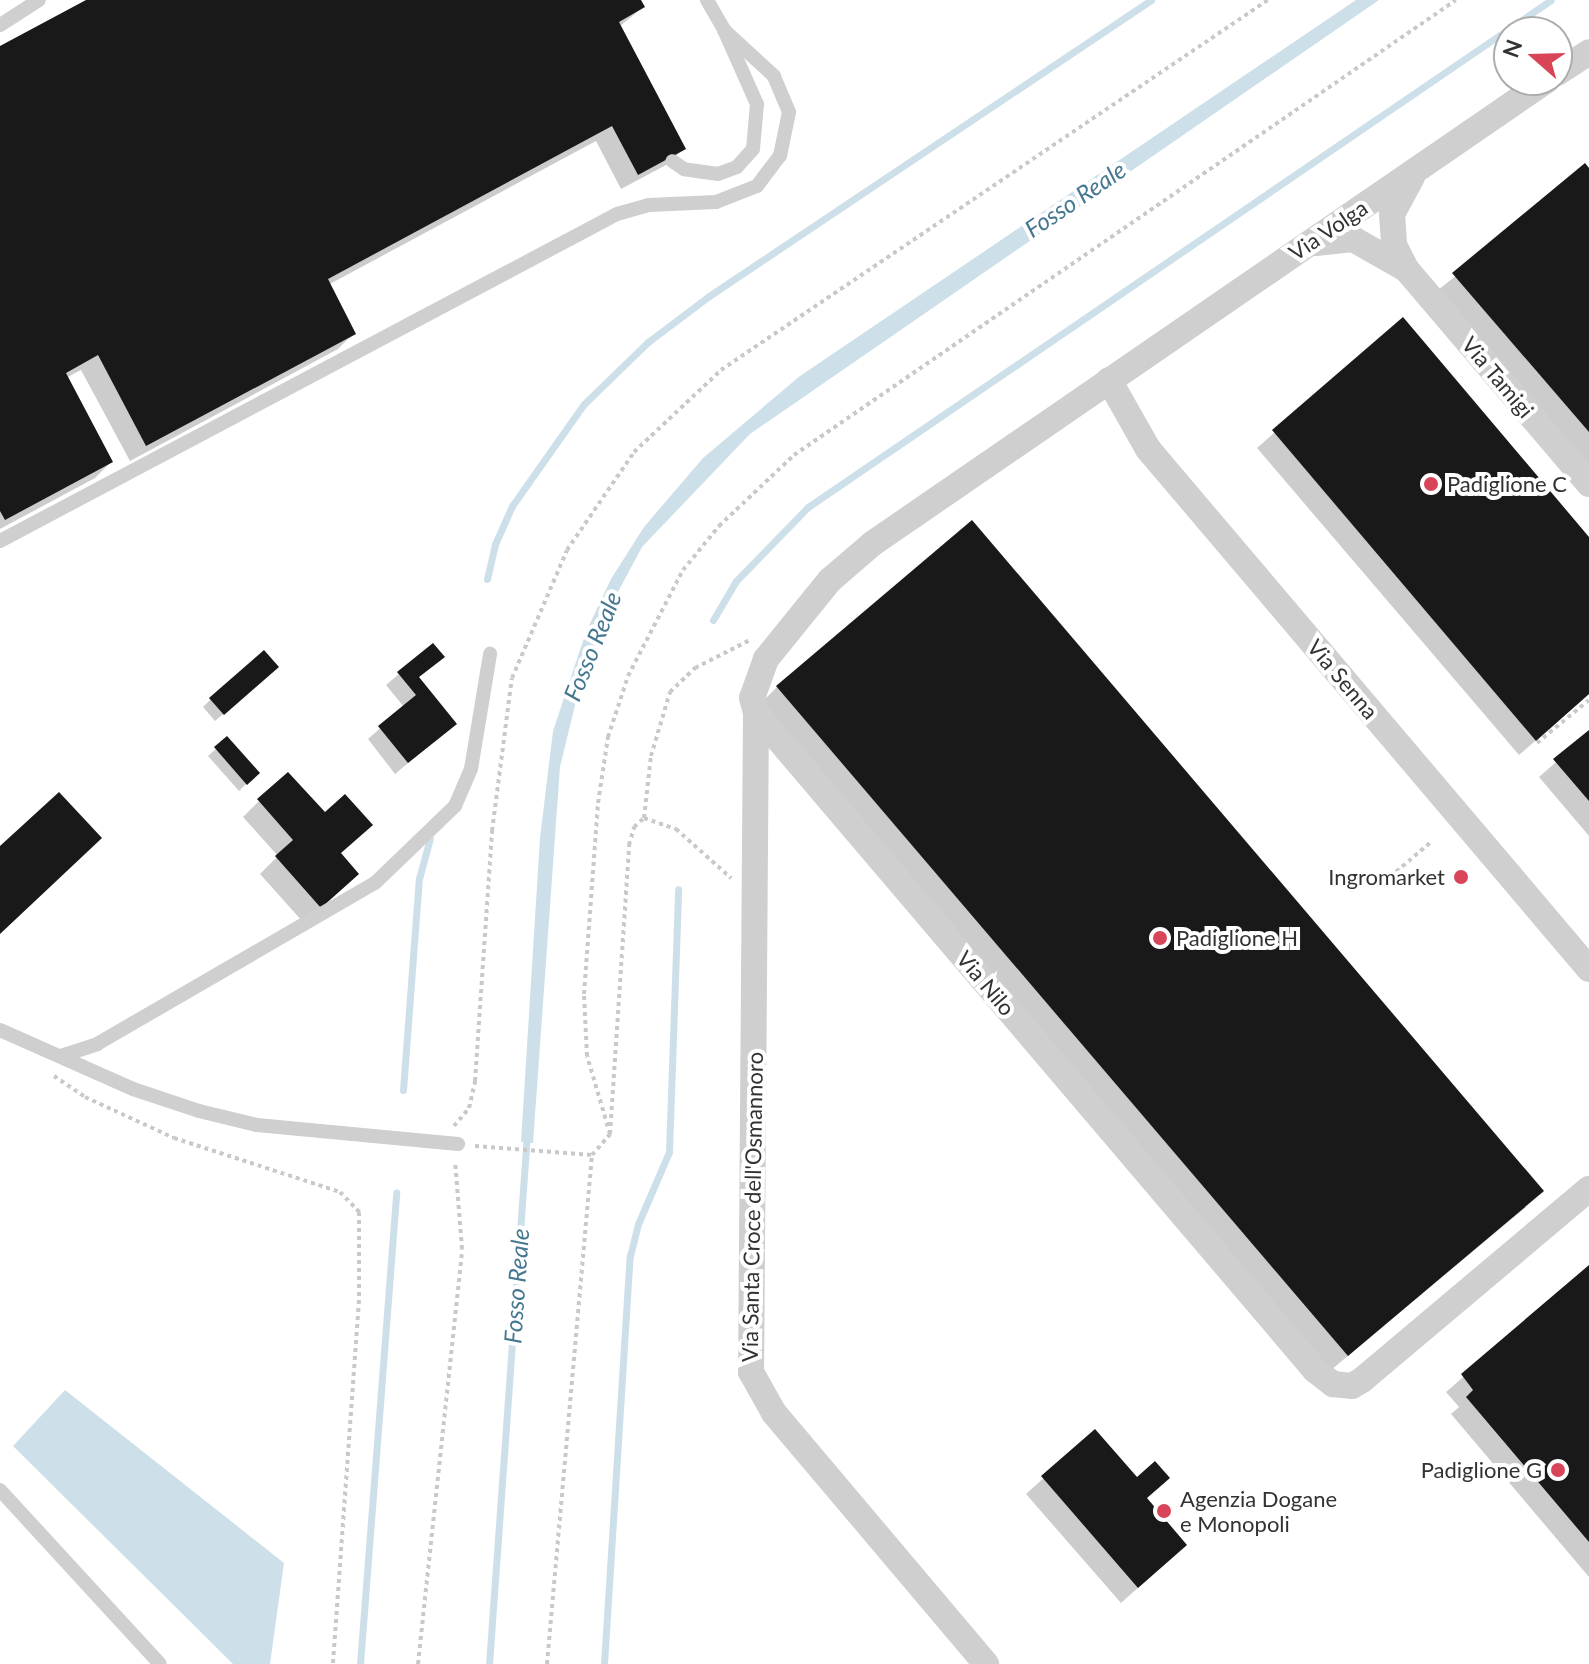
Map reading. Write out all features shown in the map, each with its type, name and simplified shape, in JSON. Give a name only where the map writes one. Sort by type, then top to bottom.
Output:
[{"type":"street","name":"Via Volga","points":[[1109,380],[1524,96]]},
{"type":"street","name":"Via Tamigi","points":[[1407,270],[1394,245],[1392,214],[1404,185],[1423,165]]},
{"type":"street","name":"Via Tamigi","points":[[1305,246],[1353,239],[1386,253],[1407,270],[1589,484]]},
{"type":"street","points":[[756,713],[752,689],[759,671],[830,580],[895,527],[1109,380]]},
{"type":"street","name":"Via Senna","points":[[1109,380],[1148,449],[1589,969]]},
{"type":"street","name":"Via Santa Croce dell'Osmannoro","points":[[756,713],[749,1359],[754,1384],[986,1664]]},
{"type":"street","name":"Via Nilo","points":[[756,713],[1323,1378],[1352,1386],[1589,1189]]},
{"type":"lane","points":[[0,25],[39,0]]},
{"type":"lane","points":[[672,161],[684,169],[718,174],[737,167],[753,149],[757,104],[707,0]]},
{"type":"lane","points":[[0,541],[617,214],[649,205],[716,202],[757,186],[780,156],[789,112],[774,76],[724,30]]},
{"type":"lane","points":[[61,1056],[97,1044],[375,883],[455,806],[471,769],[490,654]]},
{"type":"lane","points":[[0,1030],[133,1089],[257,1125],[454,1144]]},
{"type":"lane","points":[[0,1490],[160,1664]]},
{"type":"path","points":[[418,1664],[462,1249],[454,1127],[469,1108],[475,1081],[492,831],[512,678],[567,550],[634,452],[721,370],[1268,0]]},
{"type":"path","points":[[610,1134],[587,1056],[584,994],[598,803],[608,737],[628,676],[683,570],[719,526],[794,455],[1456,0]]},
{"type":"path","points":[[547,1664],[592,1155],[610,1134],[629,845],[644,818],[651,756],[670,692],[695,668],[754,639]]},
{"type":"path","points":[[1537,743],[1589,700]]},
{"type":"path","points":[[644,818],[676,829],[756,901]]},
{"type":"path","points":[[1384,882],[1431,842]]},
{"type":"path","points":[[48,1072],[85,1097],[174,1138],[340,1192],[359,1212],[359,1300],[333,1664]]},
{"type":"path","points":[[454,1144],[592,1155]]},
{"type":"water","points":[[1356,0],[1379,0],[750,434],[642,547],[611,605],[580,685],[560,767],[533,1143],[521,1142],[540,838],[553,731],[586,632],[611,579],[644,527],[703,458],[800,376]]},
{"type":"water","points":[[65,1390],[284,1563],[270,1664],[233,1664],[13,1446]]},
{"type":"building","points":[[86,0],[641,0],[645,7],[619,22],[686,149],[638,175],[612,126],[328,279],[356,334],[146,446],[98,355],[66,373],[113,462],[5,520],[0,511],[0,46]]},
{"type":"building","points":[[1585,163],[1589,168],[1589,432],[1452,273]]},
{"type":"building","name":"Padiglione C","points":[[1403,317],[1589,537],[1589,694],[1536,741],[1272,430]]},
{"type":"building","name":"Padiglione H","points":[[972,520],[1544,1191],[1348,1356],[776,686]]},
{"type":"building","points":[[433,643],[445,657],[419,677],[457,724],[408,763],[378,726],[416,695],[397,672]]},
{"type":"building","points":[[264,650],[279,667],[224,715],[209,698]]},
{"type":"building","points":[[1589,730],[1589,801],[1553,759]]},
{"type":"building","points":[[227,736],[260,773],[247,785],[214,747]]},
{"type":"building","points":[[288,772],[325,812],[345,794],[373,825],[341,853],[359,874],[321,908],[275,856],[293,840],[257,799]]},
{"type":"building","points":[[59,792],[102,838],[0,934],[0,846]]},
{"type":"building","name":"Padiglione G","points":[[1589,1265],[1589,1542],[1466,1397],[1473,1390],[1461,1374]]},
{"type":"building","points":[[1095,1429],[1137,1477],[1155,1461],[1170,1478],[1147,1498],[1187,1545],[1138,1588],[1041,1476]]},
{"type":"waterway","points":[[487,579],[495,544],[512,506],[584,404],[648,342],[709,296],[1151,0]]},
{"type":"waterway","points":[[713,620],[736,581],[808,507],[1551,0]]},
{"type":"waterway","points":[[403,1090],[419,879],[430,838]]},
{"type":"waterway","points":[[604,1664],[630,1256],[638,1224],[669,1152],[678,889]]},
{"type":"waterway","name":"Fosso Reale","points":[[489,1664],[527,1134]]},
{"type":"waterway","points":[[360,1664],[396,1192]]},
{"type":"place","name":"Padiglione C","points":[[1431,484]]},
{"type":"place","name":"Ingromarket","points":[[1461,877]]},
{"type":"place","name":"Padiglione H","points":[[1160,938]]},
{"type":"place","name":"Padiglione G","points":[[1558,1470]]},
{"type":"place","name":"Agenzia Dogane e Monopoli","points":[[1164,1511]]}]
